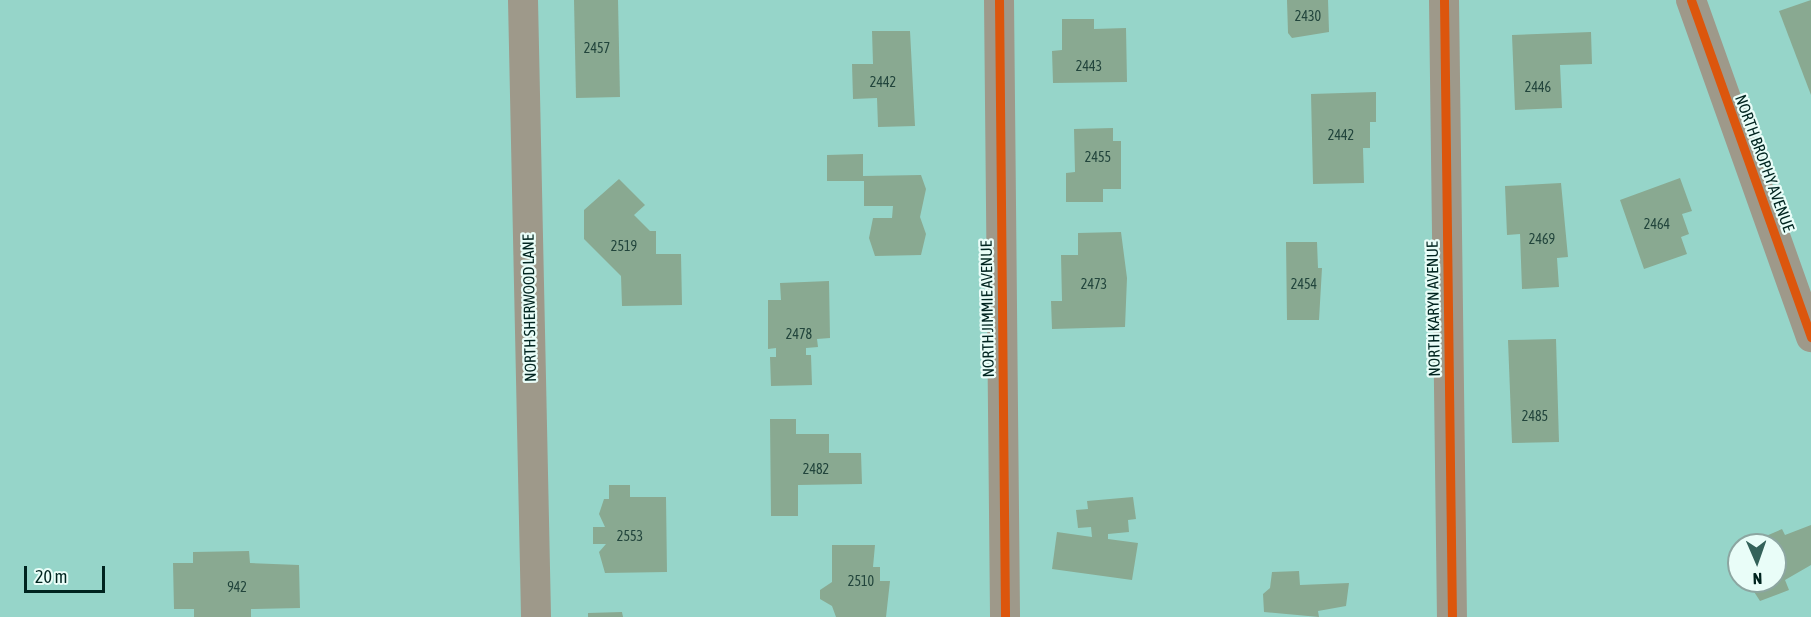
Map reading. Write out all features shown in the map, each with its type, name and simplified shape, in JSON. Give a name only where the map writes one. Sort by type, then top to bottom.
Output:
[{"type":"street","name":"NORTH SHERWOOD LANE","points":[[523,0],[536,617]]},
{"type":"street","name":"NORTH JIMMIE AVENUE","points":[[999,0],[1005,617]]},
{"type":"street","name":"NORTH KARYN AVENUE","points":[[1444,0],[1452,617]]},
{"type":"street","name":"NORTH BROPHY AVENUE","points":[[1691,0],[1811,337]]},
{"type":"building","points":[[574,0],[618,0],[620,97],[576,98]]},
{"type":"building","points":[[1287,0],[1328,0],[1329,32],[1292,38],[1288,33]]},
{"type":"building","points":[[1811,0],[1811,95],[1779,11]]},
{"type":"building","points":[[1062,19],[1094,19],[1094,29],[1126,28],[1127,82],[1053,83],[1052,51],[1062,50]]},
{"type":"building","points":[[872,31],[910,31],[915,126],[878,127],[877,98],[853,99],[852,64],[873,64]]},
{"type":"building","points":[[1591,32],[1592,64],[1560,65],[1562,108],[1515,110],[1512,35]]},
{"type":"building","points":[[1376,92],[1376,122],[1370,122],[1370,148],[1363,148],[1364,183],[1313,184],[1311,94]]},
{"type":"building","points":[[1113,128],[1113,141],[1121,141],[1121,189],[1103,189],[1103,202],[1066,202],[1066,173],[1075,172],[1074,129]]},
{"type":"building","points":[[863,154],[863,176],[921,175],[926,189],[920,217],[926,234],[921,255],[875,256],[869,238],[873,218],[892,218],[893,206],[864,206],[864,181],[827,181],[827,155]]},
{"type":"building","points":[[1680,178],[1692,211],[1682,214],[1689,234],[1681,237],[1687,254],[1644,269],[1620,200]]},
{"type":"building","points":[[619,179],[645,205],[634,215],[650,231],[656,231],[656,254],[681,254],[682,305],[622,306],[621,276],[584,239],[584,210]]},
{"type":"building","points":[[1561,183],[1568,257],[1557,258],[1559,287],[1522,289],[1520,234],[1507,235],[1505,186]]},
{"type":"building","points":[[1121,232],[1127,278],[1125,327],[1052,329],[1051,301],[1062,301],[1061,255],[1078,255],[1078,233]]},
{"type":"building","points":[[1286,242],[1317,242],[1318,268],[1322,268],[1319,320],[1287,320]]},
{"type":"building","points":[[829,281],[830,338],[817,339],[818,347],[806,348],[806,355],[811,355],[812,385],[771,386],[770,357],[776,357],[776,348],[768,349],[768,300],[781,300],[780,283]]},
{"type":"building","points":[[1556,339],[1559,442],[1512,443],[1508,340]]},
{"type":"building","points":[[770,419],[796,419],[796,434],[829,434],[829,453],[861,453],[862,484],[798,485],[798,516],[771,516]]},
{"type":"building","points":[[609,485],[630,485],[630,497],[666,497],[667,572],[605,573],[599,552],[606,544],[593,544],[593,527],[605,527],[599,514],[604,499],[609,499]]},
{"type":"building","points":[[1133,497],[1136,519],[1128,520],[1129,532],[1108,534],[1108,539],[1138,543],[1132,580],[1052,569],[1057,532],[1092,537],[1091,527],[1078,528],[1076,510],[1088,509],[1087,501]]},
{"type":"building","points":[[1811,525],[1811,565],[1787,579],[1787,534]]},
{"type":"building","points":[[832,545],[875,545],[873,567],[880,567],[880,581],[890,581],[886,617],[836,617],[832,606],[820,599],[820,590],[832,582]]},
{"type":"building","points":[[249,551],[250,563],[299,565],[300,608],[251,609],[251,617],[194,617],[194,609],[174,609],[173,563],[193,563],[193,552]]},
{"type":"building","points":[[1299,571],[1300,585],[1349,583],[1346,606],[1318,611],[1319,617],[1264,612],[1263,594],[1270,588],[1272,572]]},
{"type":"building","points":[[1755,593],[1781,593],[1760,601]]},
{"type":"building","points":[[622,612],[623,617],[588,617],[588,613]]},
{"type":"cycle path","points":[[999,0],[1005,617]]},
{"type":"cycle path","points":[[1444,0],[1452,617]]},
{"type":"cycle path","points":[[1691,0],[1811,337]]}]
